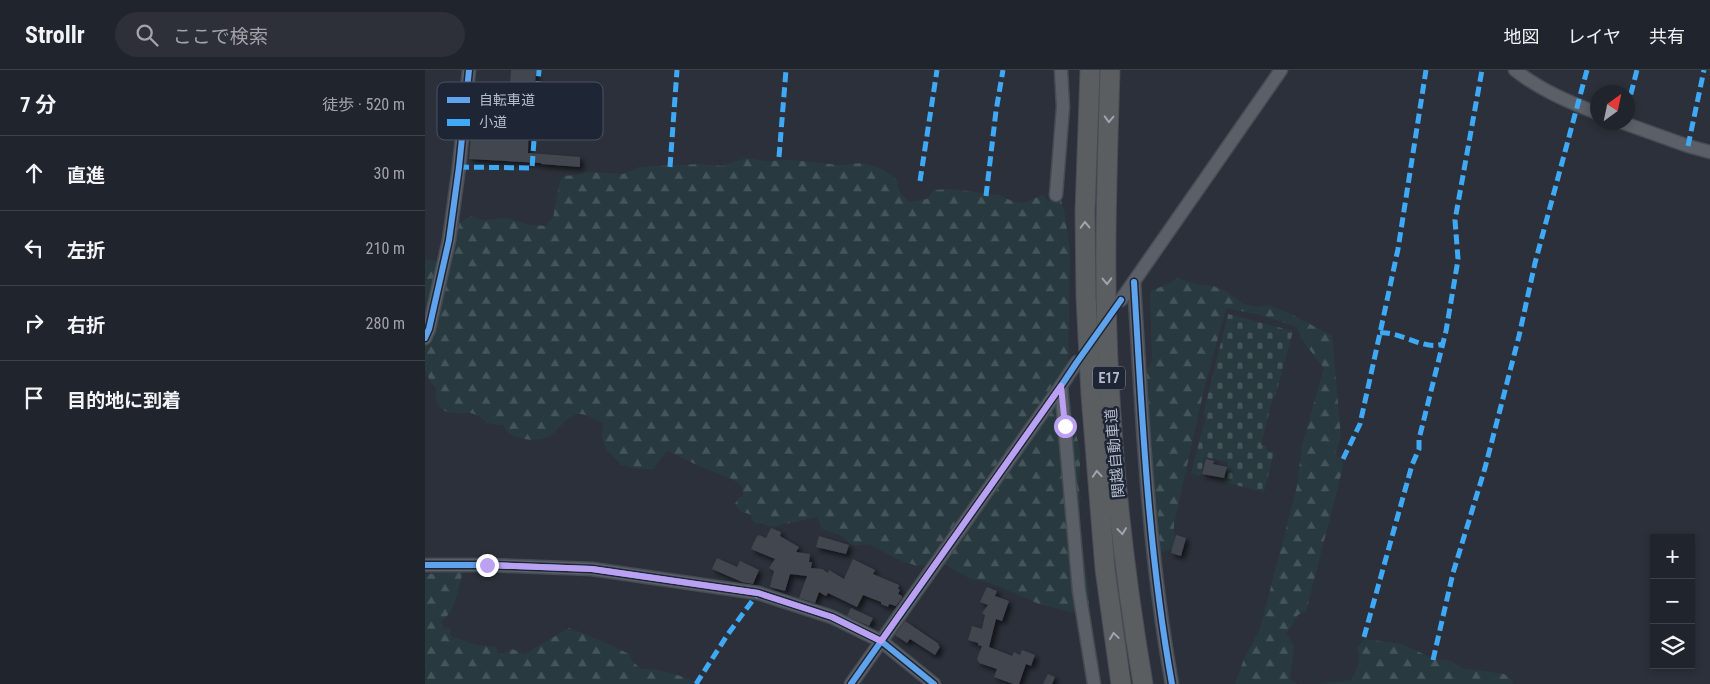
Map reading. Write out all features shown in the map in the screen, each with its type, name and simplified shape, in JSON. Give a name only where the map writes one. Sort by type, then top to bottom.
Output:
[{"type":"highway","name":"関越自動車道","points":[[1090,70],[1085,212],[1086,297],[1091,394],[1105,569],[1121,684]]},
{"type":"highway","name":"関越自動車道","points":[[1110,70],[1106,245],[1109,379],[1130,604],[1143,684]]},
{"type":"street","points":[[1055,195],[1063,107],[1061,70]]},
{"type":"street","points":[[1121,300],[1281,70]]},
{"type":"street","points":[[1515,70],[1550,93],[1590,110]]},
{"type":"street","points":[[1635,127],[1687,146],[1710,152]]},
{"type":"street","points":[[425,338],[429,329],[449,240],[462,140]]},
{"type":"street","points":[[1134,282],[1140,408],[1151,539],[1172,684]]},
{"type":"street","points":[[851,684],[1077,362]]},
{"type":"street","points":[[1061,386],[1079,591],[1093,684]]},
{"type":"street","points":[[425,565],[592,569],[758,593],[832,617],[881,641],[934,684]]},
{"type":"green space","points":[[746,158],[839,165],[863,163],[882,169],[896,179],[900,193],[909,202],[927,199],[934,190],[951,189],[999,195],[1012,201],[1023,203],[1043,195],[1048,201],[1061,200],[1070,250],[1068,387],[1080,450],[1078,485],[1081,497],[1078,513],[1089,592],[1089,610],[1079,614],[1039,604],[994,584],[969,578],[942,563],[917,566],[897,559],[869,544],[854,546],[840,535],[822,529],[817,517],[771,527],[761,522],[757,525],[751,519],[752,515],[740,511],[735,504],[738,498],[743,496],[743,487],[732,479],[668,451],[654,469],[638,469],[621,465],[607,450],[602,439],[603,423],[591,417],[578,414],[573,415],[547,438],[531,440],[515,436],[509,433],[503,425],[490,423],[474,414],[449,412],[441,408],[436,397],[436,388],[431,383],[425,370],[425,260],[433,260],[450,270],[459,223],[471,216],[481,220],[507,218],[526,224],[545,226],[553,218],[559,185],[563,176],[588,172],[623,174],[639,167],[700,164],[722,166]]},
{"type":"green space","points":[[1178,278],[1226,291],[1243,304],[1257,307],[1268,305],[1293,315],[1332,336],[1341,437],[1335,454],[1342,460],[1343,467],[1306,611],[1298,615],[1286,634],[1294,646],[1290,679],[1298,684],[1235,684],[1244,659],[1260,629],[1297,486],[1302,445],[1324,368],[1302,340],[1297,327],[1261,315],[1226,308],[1204,389],[1174,524],[1174,547],[1161,552],[1156,545],[1158,514],[1151,469],[1152,445],[1147,425],[1147,369],[1152,361],[1150,291]]},
{"type":"green space","points":[[1228,314],[1293,331],[1261,445],[1267,446],[1266,450],[1274,452],[1264,492],[1223,482],[1228,462],[1205,457],[1200,476],[1191,473],[1206,416],[1203,415]]},
{"type":"green space","points":[[463,572],[453,606],[446,618],[441,622],[444,628],[451,629],[450,634],[452,637],[477,645],[496,647],[498,653],[504,653],[512,649],[525,654],[569,628],[629,654],[633,662],[641,669],[671,673],[700,684],[425,684],[425,574]]},
{"type":"green space","points":[[1365,639],[1402,644],[1434,659],[1452,661],[1461,668],[1504,674],[1511,679],[1513,684],[1320,684],[1351,680],[1359,661],[1357,648]]},
{"type":"building","points":[[511,70],[536,70],[535,82],[510,82]]},
{"type":"building","points":[[471,140],[528,140],[528,153],[580,157],[580,167],[541,163],[469,159]]},
{"type":"building","points":[[1206,459],[1214,461],[1213,464],[1227,467],[1224,478],[1202,474]]},
{"type":"building","points":[[771,528],[781,532],[780,536],[799,547],[796,552],[810,554],[809,562],[812,562],[811,568],[822,569],[828,573],[829,570],[844,579],[853,559],[875,570],[873,574],[899,585],[898,589],[900,590],[898,594],[902,598],[896,606],[889,604],[888,607],[863,595],[857,607],[828,593],[826,596],[819,592],[815,603],[799,598],[807,576],[790,574],[785,591],[770,587],[774,571],[769,568],[775,559],[751,549],[757,536],[766,538]]},
{"type":"building","points":[[1176,535],[1186,538],[1181,556],[1171,553]]},
{"type":"building","points":[[819,536],[849,545],[846,554],[816,547]]},
{"type":"building","points":[[717,558],[737,567],[740,561],[759,570],[753,584],[742,582],[712,569]]},
{"type":"building","points":[[987,587],[997,591],[995,596],[1009,601],[1002,621],[996,619],[989,647],[1012,656],[1014,652],[1020,655],[1022,650],[1035,655],[1031,666],[1026,664],[1019,684],[1013,684],[994,677],[997,669],[979,663],[977,659],[982,646],[968,640],[972,626],[982,629],[985,615],[982,613],[988,605],[980,602]]},
{"type":"building","points":[[851,608],[873,618],[869,626],[847,616]]},
{"type":"building","points":[[905,621],[939,644],[940,647],[935,655],[910,639],[907,643],[895,635]]},
{"type":"building","points":[[1048,674],[1055,677],[1052,684],[1043,684]]},
{"type":"marked path","points":[[538,82],[539,70]]},
{"type":"marked path","points":[[670,167],[677,70]]},
{"type":"marked path","points":[[779,157],[786,70]]},
{"type":"marked path","points":[[920,181],[937,70]]},
{"type":"marked path","points":[[986,196],[1003,70]]},
{"type":"marked path","points":[[1343,459],[1360,424],[1398,249],[1426,70]]},
{"type":"marked path","points":[[1364,637],[1412,465],[1419,449],[1419,439],[1446,331],[1458,259],[1455,220],[1482,70]]},
{"type":"marked path","points":[[1433,660],[1453,573],[1485,468],[1519,336],[1535,263],[1587,70]]},
{"type":"marked path","points":[[1633,85],[1637,70]]},
{"type":"marked path","points":[[1688,146],[1704,70]]},
{"type":"marked path","points":[[459,167],[532,168],[534,140]]},
{"type":"marked path","points":[[1380,333],[1387,333],[1428,345],[1442,344]]},
{"type":"marked path","points":[[696,684],[728,634],[758,593]]},
{"type":"cycle path","points":[[468,82],[469,70]]},
{"type":"cycle path","points":[[425,338],[429,329],[449,240],[462,140]]},
{"type":"cycle path","points":[[1134,282],[1147,483],[1157,584],[1172,684]]},
{"type":"cycle path","points":[[851,684],[1121,300]]},
{"type":"cycle path","points":[[425,565],[592,569],[758,593],[832,617],[881,641],[934,684]]},
{"type":"route","points":[[487,565],[592,569],[758,593],[832,617],[881,641],[1061,386],[1065,426]]}]
